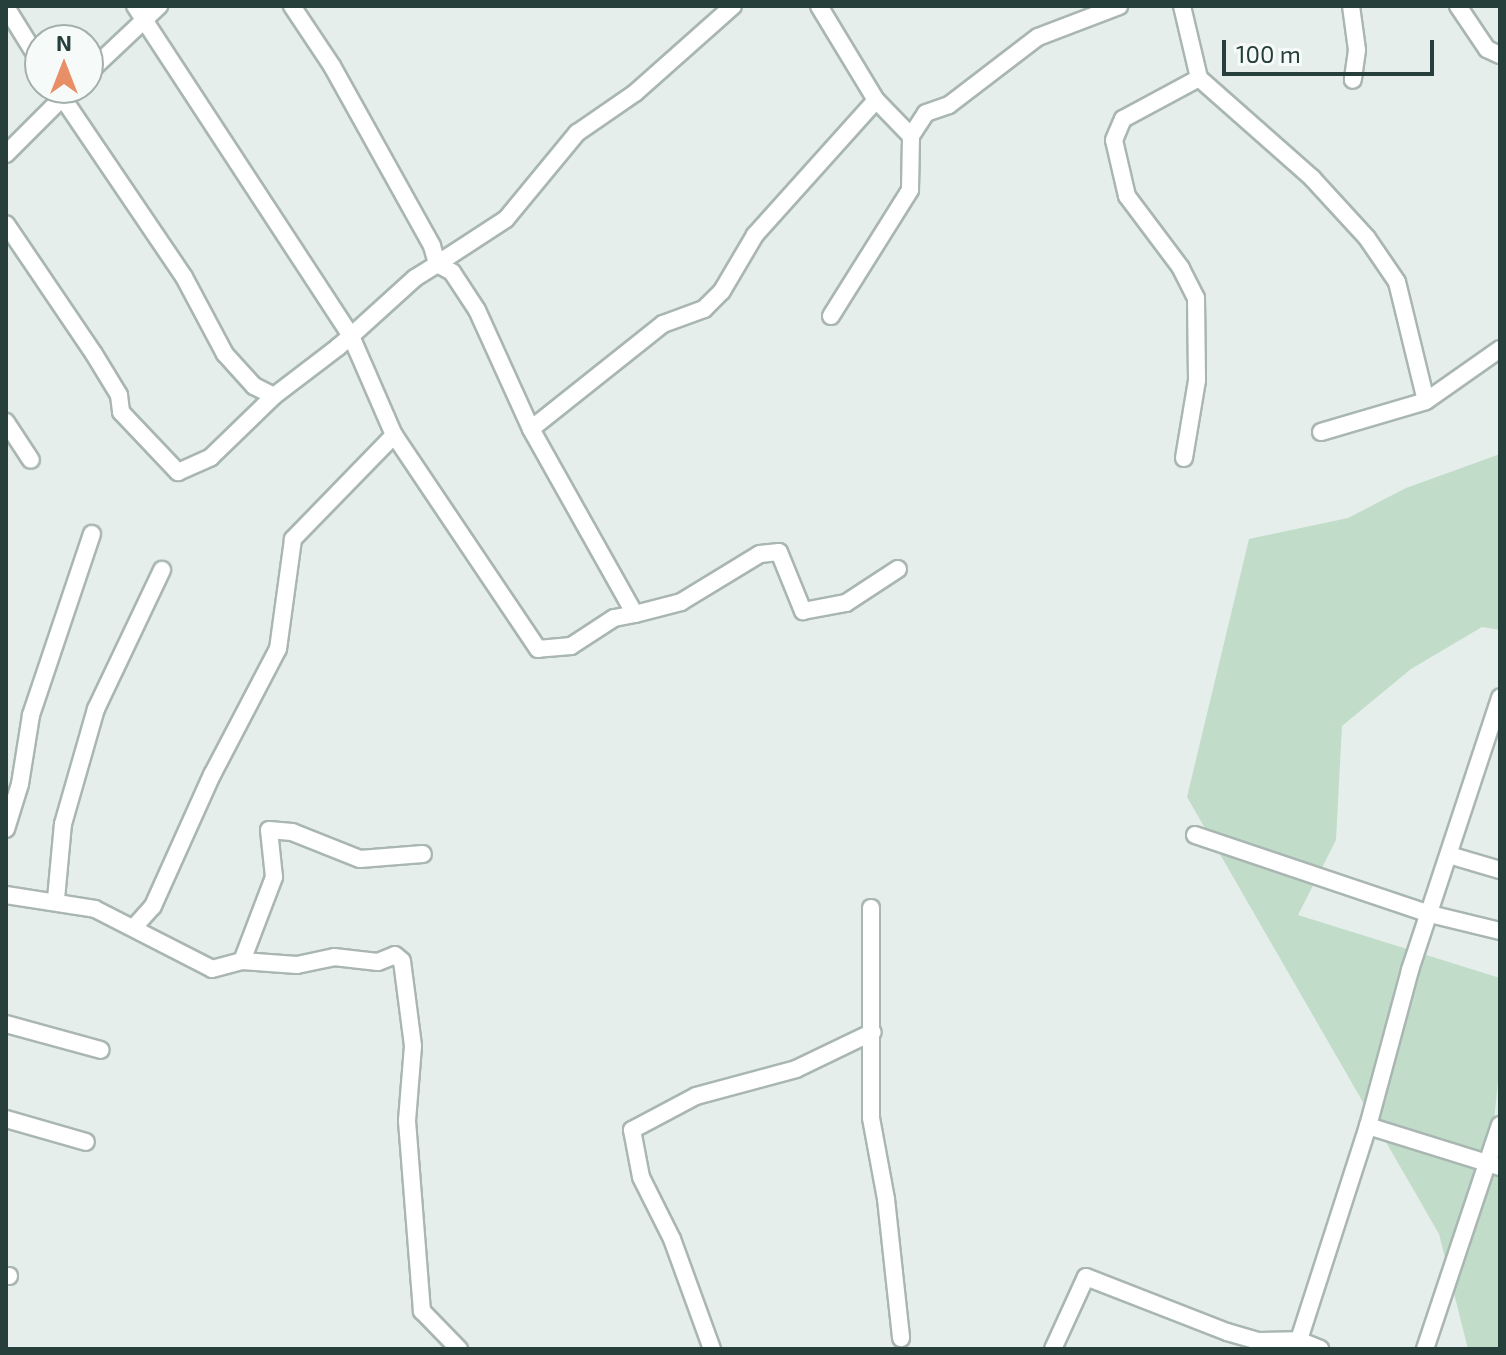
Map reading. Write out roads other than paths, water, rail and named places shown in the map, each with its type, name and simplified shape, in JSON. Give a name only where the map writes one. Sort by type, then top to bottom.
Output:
[{"type":"street","points":[[104,54],[139,12],[159,6]]},
{"type":"street","points":[[292,6],[332,66],[432,246],[437,264],[452,272],[477,310],[531,429],[635,614]]},
{"type":"street","points":[[6,224],[94,354],[119,395],[121,412],[178,472],[191,470],[211,457],[274,396],[437,264],[506,219],[577,133],[635,93],[733,6]]},
{"type":"street","points":[[819,6],[876,100],[911,136]]},
{"type":"street","points":[[831,316],[910,190],[911,136],[926,113],[949,105],[1038,37],[1119,6]]},
{"type":"street","points":[[1182,6],[1199,78],[1312,178],[1367,238],[1405,303],[1426,401]]},
{"type":"street","points":[[1351,6],[1357,50],[1353,80]]},
{"type":"street","points":[[1458,6],[1487,49],[1500,55]]},
{"type":"street","points":[[6,7],[24,36]]},
{"type":"street","points":[[139,12],[351,336],[394,435],[538,649],[571,646],[614,618],[681,602],[760,554],[779,552],[803,611],[846,603],[898,569]]},
{"type":"street","points":[[1184,458],[1197,380],[1196,298],[1181,268],[1127,196],[1114,140],[1123,119],[1199,78]]},
{"type":"street","points":[[531,429],[663,324],[704,309],[722,291],[755,235],[876,100]]},
{"type":"street","points":[[6,154],[52,104]]},
{"type":"street","points":[[72,104],[184,277],[225,354],[254,386],[274,396]]},
{"type":"street","points":[[1321,432],[1426,401],[1478,369],[1500,349]]},
{"type":"street","points":[[6,422],[31,460]]},
{"type":"street","points":[[136,925],[153,906],[212,775],[278,649],[293,539],[394,435]]},
{"type":"street","points":[[6,829],[20,784],[31,715],[92,534]]},
{"type":"street","points":[[56,899],[63,824],[96,709],[162,570]]},
{"type":"street","points":[[1297,1345],[1500,698]]},
{"type":"street","points":[[242,961],[274,877],[269,830],[292,832],[360,859],[423,854]]},
{"type":"street","points":[[1195,835],[1430,914],[1500,931]]},
{"type":"street","points":[[1449,855],[1500,870]]},
{"type":"street","points":[[6,895],[56,899],[136,925],[212,969],[242,961],[297,965],[334,957],[378,962],[395,955],[402,961],[413,1046],[407,1121],[422,1311],[459,1349]]},
{"type":"street","points":[[871,908],[871,1118],[886,1199],[901,1338]]},
{"type":"street","points":[[6,1024],[101,1050]]},
{"type":"street","points":[[712,1349],[672,1239],[641,1177],[632,1130],[696,1096],[796,1069],[873,1032]]},
{"type":"street","points":[[6,1119],[86,1142]]},
{"type":"street","points":[[1425,1349],[1494,1165],[1500,1125]]},
{"type":"street","points":[[1368,1126],[1494,1165]]},
{"type":"street","points":[[1053,1349],[1086,1277],[1227,1332],[1259,1341],[1320,1349]]}]
